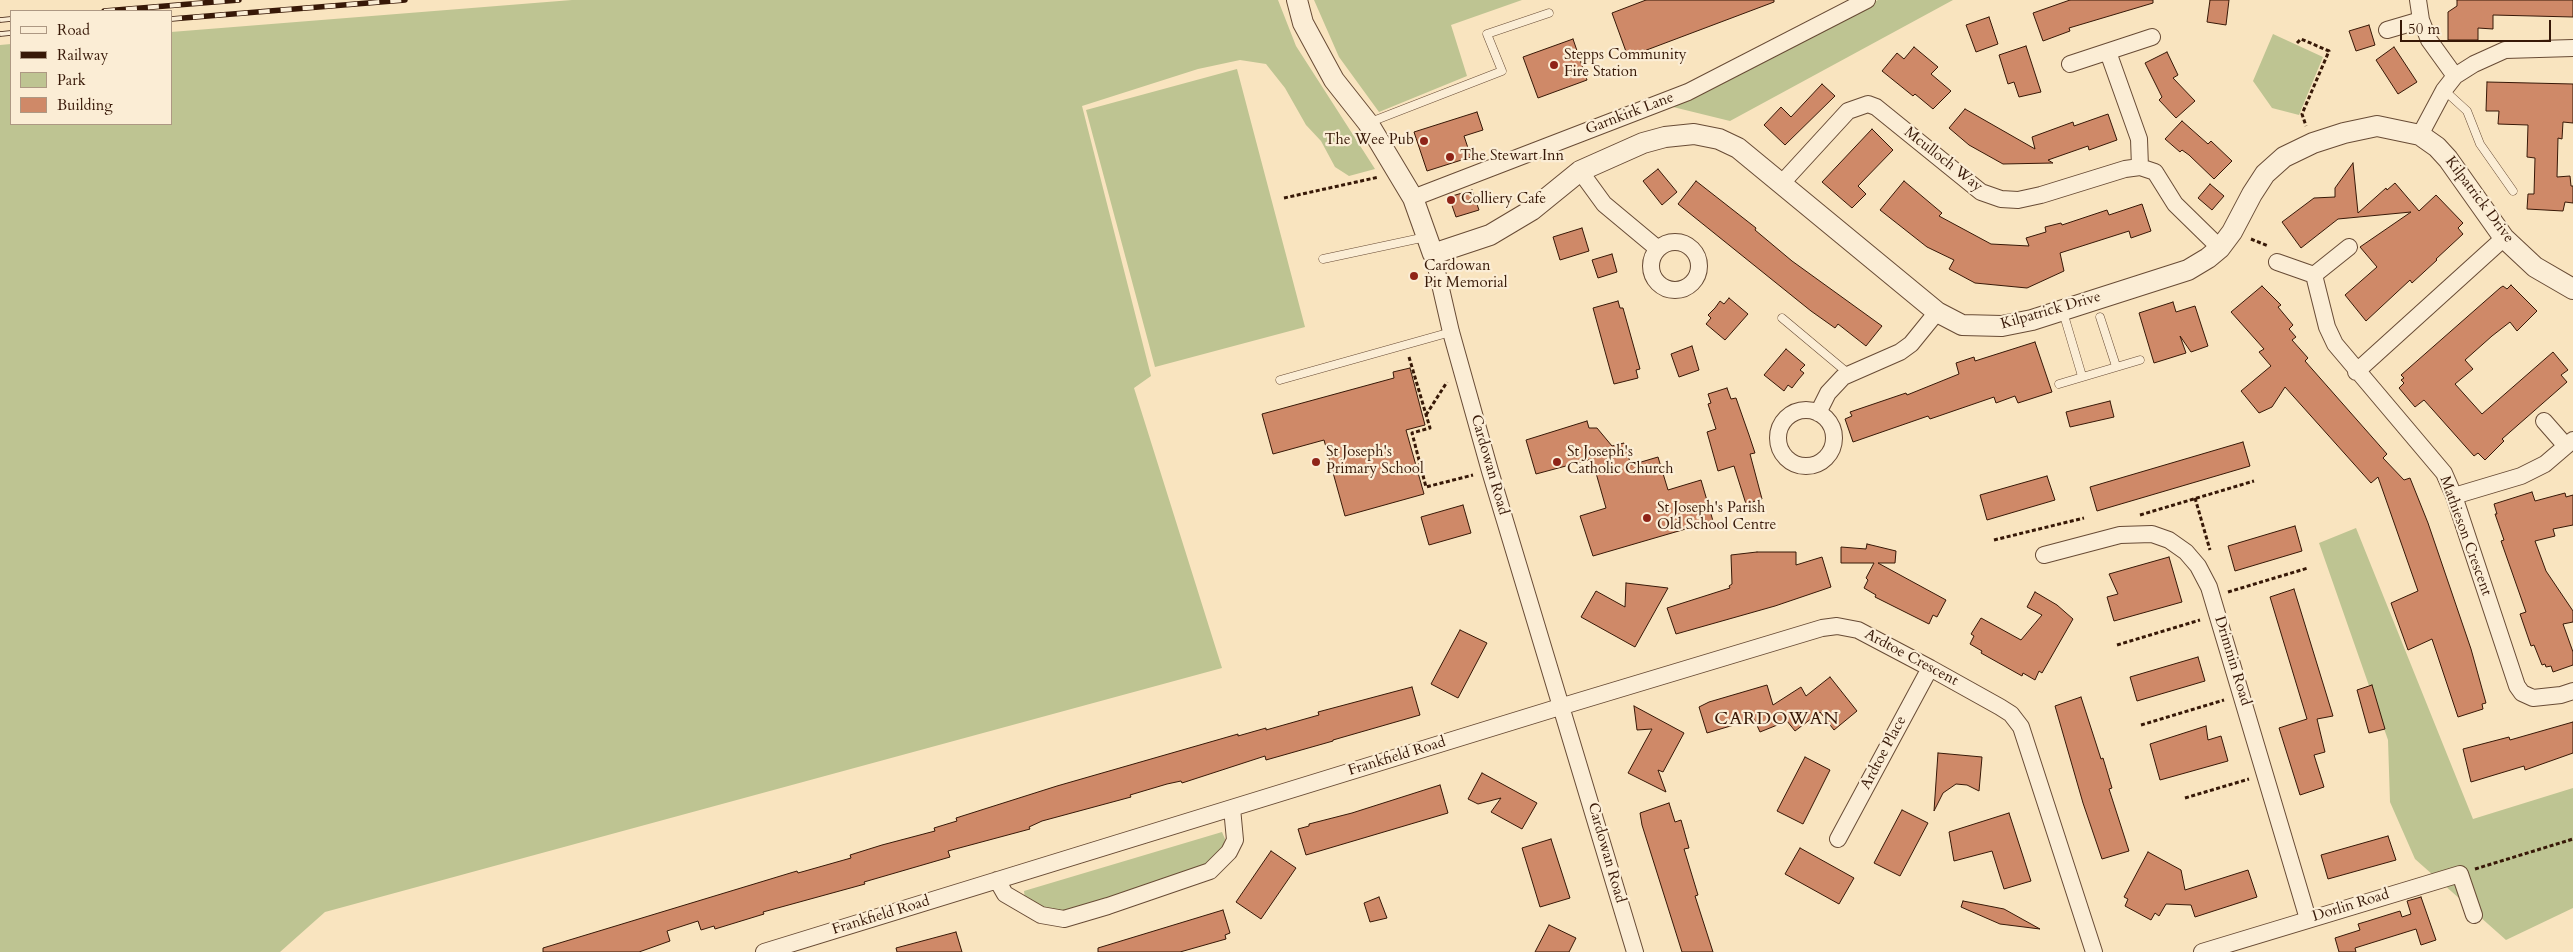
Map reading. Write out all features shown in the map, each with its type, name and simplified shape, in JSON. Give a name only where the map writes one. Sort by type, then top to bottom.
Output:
[{"type":"street","name":"Cardowan Road","points":[[1297,0],[1303,23],[1334,80],[1368,123],[1399,172],[1413,198],[1430,245],[1451,332],[1490,471],[1563,706],[1635,952]]},
{"type":"street","name":"Garnkirk Lane","points":[[1413,198],[1688,92],[1867,0]]},
{"type":"street","points":[[2418,0],[2421,20],[2429,40],[2454,76]]},
{"type":"street","points":[[2387,30],[2421,20]]},
{"type":"street","points":[[2070,64],[2152,37]]},
{"type":"street","points":[[2420,135],[2444,90],[2454,76],[2488,56],[2505,50],[2573,48]]},
{"type":"street","points":[[2108,52],[2138,139],[2140,167],[2155,172],[2175,204],[2220,248]]},
{"type":"street","name":"Mculloch Way","points":[[1781,184],[1848,111],[1868,104],[1876,107],[1981,192],[2001,199],[2018,200],[2041,195],[2125,169],[2140,167]]},
{"type":"street","name":"Kilpatrick Drive","points":[[1430,245],[1490,235],[1532,210],[1580,171],[1644,143],[1665,136],[1694,134],[1719,138],[1738,148],[1936,312],[1962,325],[1991,327],[2017,324],[2188,270],[2220,248],[2232,232],[2265,174],[2284,157],[2313,143],[2344,133],[2377,126],[2420,135],[2437,147],[2504,238],[2535,267],[2573,289]]},
{"type":"street","points":[[1580,171],[1604,204],[1658,249]]},
{"type":"street","points":[[2356,372],[2504,238]]},
{"type":"street","points":[[2277,262],[2314,275],[2349,247]]},
{"type":"street","name":"Mathieson Crescent","points":[[2314,275],[2327,327],[2335,344],[2356,372],[2427,451],[2444,473],[2454,496],[2517,686],[2522,693],[2533,698],[2547,698],[2573,691]]},
{"type":"street","points":[[1818,413],[1834,385],[1849,374],[1906,348],[1936,312]]},
{"type":"street","points":[[2454,496],[2521,476],[2545,464],[2569,443],[2544,421]]},
{"type":"street","name":"Drimnin Road","points":[[2044,555],[2120,535],[2152,534],[2169,540],[2186,552],[2198,566],[2218,615],[2308,919]]},
{"type":"street","name":"Ardtoe Crescent","points":[[1563,706],[1822,628],[1837,626],[1858,630],[2000,707],[2011,714],[2021,727],[2094,952]]},
{"type":"street","name":"Ardtoe Place","points":[[1838,839],[1930,668]]},
{"type":"street","name":"Frankfield Road","points":[[764,952],[1563,706]]},
{"type":"street","points":[[997,880],[1005,894],[1041,915],[1064,918],[1108,906],[1210,871],[1229,852],[1235,840],[1232,808]]},
{"type":"street","points":[[2460,874],[2474,915]]},
{"type":"street","name":"Dorlin Road","points":[[2202,952],[2460,874]]},
{"type":"lane","points":[[1368,123],[1502,71],[1487,34],[1549,13]]},
{"type":"lane","points":[[2444,90],[2467,111],[2480,144],[2513,191]]},
{"type":"lane","points":[[1324,259],[1430,245]]},
{"type":"lane","points":[[2062,310],[2082,376]]},
{"type":"lane","points":[[2100,317],[2116,366]]},
{"type":"lane","points":[[1782,318],[1849,374]]},
{"type":"lane","points":[[1280,380],[1451,332]]},
{"type":"lane","points":[[2059,384],[2140,360]]},
{"type":"path","points":[[2298,43],[2300,39],[2329,52],[2302,114],[2313,143]]},
{"type":"path","points":[[1284,198],[1399,172]]},
{"type":"path","points":[[2232,232],[2269,246],[2277,262]]},
{"type":"path","points":[[1406,345],[1430,428],[1412,432],[1426,487],[1490,471]]},
{"type":"path","points":[[1426,415],[1460,362]]},
{"type":"path","points":[[2132,517],[2254,481]]},
{"type":"path","points":[[2195,498],[2211,556]]},
{"type":"path","points":[[1994,540],[2084,518]]},
{"type":"path","points":[[2212,597],[2308,568]]},
{"type":"path","points":[[2117,645],[2218,615]]},
{"type":"path","points":[[2141,725],[2242,695]]},
{"type":"path","points":[[2185,798],[2266,774]]},
{"type":"path","points":[[2460,874],[2573,839]]},
{"type":"green space","points":[[572,0],[1278,0],[1296,46],[1375,169],[1349,176],[1335,167],[1321,141],[1306,125],[1285,88],[1266,64],[1240,60],[1198,69],[1082,106],[1151,376],[1134,388],[1222,668],[325,912],[280,952],[0,952],[0,45],[10,44],[10,125],[172,125],[172,32]]},
{"type":"green space","points":[[1314,0],[1522,0],[1451,25],[1467,76],[1379,112],[1339,57]]},
{"type":"green space","points":[[1878,0],[1953,0],[1730,121],[1673,107]]},
{"type":"green space","points":[[2273,34],[2323,57],[2299,115],[2272,108],[2253,81]]},
{"type":"green space","points":[[1237,69],[1305,327],[1155,367],[1086,110]]},
{"type":"green space","points":[[2356,528],[2473,819],[2573,788],[2573,908],[2506,940],[2415,859],[2390,802],[2388,740],[2319,543]]},
{"type":"green space","points":[[1222,832],[1225,839],[1223,847],[1202,870],[1060,913],[1048,912],[1025,900],[1024,891]]},
{"type":"building","points":[[1646,0],[1774,0],[1774,2],[1628,57],[1612,13]]},
{"type":"building","points":[[2070,0],[2153,0],[2153,3],[2069,28],[2070,31],[2043,41],[2033,13]]},
{"type":"building","points":[[2210,0],[2229,0],[2226,25],[2207,22]]},
{"type":"building","points":[[2457,0],[2573,0],[2573,17],[2493,15],[2493,29],[2478,28],[2478,40],[2448,40],[2448,12],[2457,6]]},
{"type":"building","points":[[1989,17],[1998,44],[1976,52],[1966,25]]},
{"type":"building","points":[[2369,25],[2375,45],[2356,51],[2349,31]]},
{"type":"building","name":"Stepps Community Fire Station","points":[[1573,39],[1587,80],[1538,98],[1523,57]]},
{"type":"building","points":[[2026,46],[2041,92],[2019,97],[2014,82],[2008,84],[1999,55]]},
{"type":"building","points":[[1914,47],[1938,67],[1931,74],[1951,91],[1933,109],[1915,94],[1913,96],[1882,71],[1897,53],[1904,59]]},
{"type":"building","points":[[2394,47],[2417,82],[2398,94],[2376,60]]},
{"type":"building","points":[[2167,52],[2178,75],[2173,78],[2195,101],[2176,118],[2159,100],[2162,97],[2145,63]]},
{"type":"building","points":[[2487,82],[2573,84],[2573,123],[2563,122],[2562,139],[2558,138],[2557,177],[2570,176],[2571,186],[2573,186],[2573,203],[2565,202],[2563,211],[2527,209],[2528,194],[2534,194],[2535,158],[2527,157],[2528,125],[2498,124],[2499,111],[2486,111]]},
{"type":"building","points":[[1822,84],[1835,96],[1785,145],[1764,125],[1781,107],[1791,117]]},
{"type":"building","points":[[1965,109],[2035,149],[2032,137],[2073,122],[2074,126],[2108,114],[2117,140],[2089,150],[2088,146],[2048,160],[2053,163],[2003,164],[1969,145],[1949,128]]},
{"type":"building","points":[[1477,112],[1483,130],[1464,136],[1471,157],[1427,171],[1414,132]]},
{"type":"building","points":[[2182,121],[2208,144],[2211,141],[2232,161],[2214,179],[2189,155],[2182,150],[2180,152],[2165,139]]},
{"type":"building","points":[[1872,129],[1893,150],[1858,186],[1866,194],[1852,208],[1822,182]]},
{"type":"building","points":[[2353,163],[2358,213],[2386,188],[2387,190],[2395,183],[2419,211],[2436,195],[2463,223],[2458,228],[2463,234],[2412,283],[2410,280],[2366,321],[2345,295],[2377,267],[2360,247],[2411,212],[2338,219],[2301,248],[2282,222],[2314,198],[2335,197],[2335,188]]},
{"type":"building","points":[[1658,169],[1677,192],[1662,205],[1643,181]]},
{"type":"building","points":[[1696,181],[1756,228],[1755,230],[1792,261],[1882,326],[1866,346],[1838,324],[1835,328],[1811,311],[1678,204]]},
{"type":"building","points":[[1904,181],[1942,213],[1939,216],[1991,244],[2029,246],[2026,238],[2046,232],[2045,227],[2061,223],[2062,225],[2107,210],[2109,215],[2142,204],[2151,231],[2131,238],[2129,231],[2060,253],[2064,271],[2027,288],[1975,283],[1949,269],[1954,260],[1927,247],[1880,210]]},
{"type":"building","points":[[2210,184],[2224,196],[2212,210],[2198,198]]},
{"type":"building","points":[[1472,190],[1479,210],[1456,217],[1449,197]]},
{"type":"building","points":[[1582,228],[1589,251],[1560,260],[1553,237]]},
{"type":"building","points":[[1612,254],[1617,272],[1598,278],[1592,260]]},
{"type":"building","points":[[2511,285],[2537,311],[2517,331],[2510,322],[2465,360],[2473,369],[2455,384],[2482,414],[2553,352],[2568,370],[2561,375],[2567,382],[2502,439],[2504,441],[2485,460],[2478,453],[2474,456],[2424,400],[2415,407],[2399,388],[2404,383],[2401,380],[2404,378],[2401,375],[2500,288],[2503,286],[2507,289]]},
{"type":"building","points":[[2262,286],[2281,305],[2278,307],[2293,325],[2289,329],[2296,337],[2292,340],[2308,358],[2305,361],[2387,454],[2383,458],[2404,480],[2410,478],[2428,523],[2471,649],[2486,703],[2482,704],[2483,709],[2458,717],[2432,639],[2408,650],[2391,603],[2418,591],[2378,477],[2371,483],[2285,387],[2272,407],[2259,413],[2241,391],[2271,366],[2259,352],[2264,349],[2231,312]]},
{"type":"building","points":[[1729,298],[1748,314],[1725,340],[1706,324],[1711,318],[1708,315],[1720,301],[1724,304]]},
{"type":"building","points":[[1618,301],[1620,308],[1623,308],[1640,369],[1636,370],[1638,378],[1614,384],[1593,308]]},
{"type":"building","points":[[2173,302],[2176,312],[2195,306],[2208,346],[2191,352],[2180,336],[2186,353],[2154,363],[2139,313]]},
{"type":"building","points":[[2035,342],[2052,392],[2018,403],[2015,396],[1996,403],[1994,397],[1930,419],[1928,416],[1853,442],[1845,419],[1852,416],[1850,412],[1906,393],[1907,395],[1959,374],[1956,363],[1974,357],[1975,361]]},
{"type":"building","points":[[1692,346],[1699,370],[1679,377],[1671,354]]},
{"type":"building","points":[[1786,349],[1805,365],[1800,370],[1804,373],[1792,388],[1788,385],[1784,391],[1764,375]]},
{"type":"building","points":[[1410,368],[1425,425],[1406,430],[1424,494],[1345,516],[1324,440],[1273,454],[1262,414],[1394,378],[1393,372]]},
{"type":"building","points":[[1727,388],[1731,399],[1736,398],[1755,453],[1750,454],[1762,499],[1746,504],[1734,466],[1718,471],[1707,432],[1716,429],[1708,404],[1711,403],[1708,394]]},
{"type":"building","points":[[2110,401],[2114,417],[2070,427],[2066,412]]},
{"type":"building","points":[[1587,421],[1589,428],[1597,428],[1612,446],[1624,443],[1631,465],[1658,457],[1668,490],[1701,480],[1713,521],[1593,556],[1580,516],[1606,508],[1592,459],[1536,474],[1526,440]]},
{"type":"building","points":[[2243,442],[2250,466],[2097,511],[2090,487]]},
{"type":"building","points":[[2047,476],[2055,500],[1987,520],[1980,495]]},
{"type":"building","points":[[2532,492],[2535,501],[2565,493],[2566,497],[2573,495],[2573,525],[2553,529],[2555,536],[2535,541],[2546,571],[2573,611],[2573,622],[2563,624],[2573,652],[2573,665],[2553,672],[2551,666],[2546,667],[2545,664],[2542,665],[2534,645],[2531,646],[2520,614],[2526,612],[2501,541],[2504,540],[2495,514],[2497,514],[2494,504]]},
{"type":"building","points":[[1463,505],[1471,533],[1429,545],[1421,517]]},
{"type":"building","points":[[2295,526],[2302,551],[2235,571],[2228,546]]},
{"type":"building","points":[[1867,544],[1896,551],[1895,563],[1878,563],[1946,600],[1937,617],[1933,615],[1929,624],[1875,597],[1876,595],[1864,588],[1868,580],[1866,578],[1874,563],[1841,563],[1841,547],[1866,549]]},
{"type":"building","points":[[1757,552],[1796,552],[1796,565],[1822,557],[1831,587],[1775,606],[1676,634],[1667,608],[1730,588],[1729,586],[1732,584],[1731,555]]},
{"type":"building","points":[[2169,557],[2182,602],[2114,621],[2107,597],[2118,594],[2109,574]]},
{"type":"building","points":[[1626,583],[1668,588],[1635,647],[1581,617],[1596,591],[1625,607]]},
{"type":"building","points":[[2294,589],[2333,716],[2317,719],[2325,752],[2314,755],[2324,787],[2300,795],[2279,728],[2307,719],[2270,597]]},
{"type":"building","points":[[2035,592],[2057,605],[2073,619],[2042,673],[2039,671],[2035,680],[2023,673],[2022,676],[1981,653],[1982,651],[1970,644],[1974,636],[1971,634],[1981,618],[2021,640],[2042,615],[2027,607]]},
{"type":"building","points":[[1460,630],[1487,643],[1458,698],[1431,684]]},
{"type":"building","points":[[2198,657],[2205,681],[2137,701],[2130,677]]},
{"type":"building","points":[[1830,677],[1857,711],[1834,730],[1820,712],[1795,731],[1787,721],[1760,732],[1754,719],[1707,733],[1699,707],[1709,702],[1767,685],[1773,705],[1801,687],[1806,696]]},
{"type":"building","points":[[2372,685],[2385,729],[2369,733],[2357,690]]},
{"type":"building","points":[[1412,687],[1420,715],[1266,760],[1265,756],[1182,783],[1181,781],[1167,784],[1130,795],[1131,797],[1042,821],[1029,827],[1030,829],[948,851],[950,857],[864,882],[865,884],[763,912],[764,914],[715,929],[714,926],[701,930],[698,921],[667,931],[670,941],[639,952],[543,952],[543,948],[797,871],[798,873],[851,858],[850,855],[935,831],[934,828],[957,821],[956,818],[1057,786],[1238,734],[1238,736],[1266,728],[1266,730],[1319,715],[1318,712]]},
{"type":"building","points":[[2081,697],[2101,759],[2103,758],[2112,788],[2109,789],[2129,851],[2102,859],[2083,803],[2055,706]]},
{"type":"building","points":[[1634,706],[1684,733],[1663,772],[1658,770],[1666,792],[1628,773],[1652,729],[1637,730]]},
{"type":"building","points":[[2573,722],[2573,753],[2525,770],[2524,766],[2471,782],[2463,749],[2509,737],[2510,740]]},
{"type":"building","points":[[2206,726],[2208,740],[2221,736],[2228,761],[2160,780],[2150,744]]},
{"type":"building","points":[[1938,753],[1982,757],[1979,791],[1967,785],[1956,784],[1943,793],[1934,811]]},
{"type":"building","points":[[1805,757],[1830,770],[1803,824],[1777,811]]},
{"type":"building","points":[[1482,773],[1537,803],[1522,829],[1491,812],[1501,798],[1478,804],[1468,799]]},
{"type":"building","points":[[1440,785],[1448,813],[1306,855],[1298,829],[1309,826],[1309,824],[1352,813]]},
{"type":"building","points":[[1669,803],[1675,822],[1681,820],[1689,848],[1684,849],[1698,895],[1695,896],[1713,952],[1682,952],[1642,825],[1640,813]]},
{"type":"building","points":[[1902,810],[1928,823],[1900,876],[1874,863]]},
{"type":"building","points":[[2009,813],[2031,881],[2004,889],[1992,851],[1954,861],[1949,832]]},
{"type":"building","points":[[2388,836],[2396,860],[2328,879],[2321,855]]},
{"type":"building","points":[[1551,839],[1570,898],[1540,907],[1522,848]]},
{"type":"building","points":[[1800,848],[1854,878],[1839,904],[1785,874]]},
{"type":"building","points":[[1271,851],[1296,868],[1261,919],[1236,902]]},
{"type":"building","points":[[2148,852],[2181,870],[2185,890],[2248,870],[2257,897],[2195,917],[2191,905],[2166,904],[2159,916],[2155,913],[2151,920],[2125,906],[2128,899],[2124,897]]},
{"type":"building","points":[[1379,897],[1387,918],[1370,922],[1364,903]]},
{"type":"building","points":[[2421,897],[2436,940],[2421,945],[2416,929],[2355,948],[2356,952],[2339,952],[2335,938],[2360,930],[2358,924],[2400,911],[2402,917],[2411,914],[2407,901]]},
{"type":"building","points":[[1963,901],[2004,909],[2040,929],[2000,924],[1961,907]]},
{"type":"building","points":[[1223,910],[1230,933],[1225,935],[1226,939],[1180,952],[1098,952],[1098,948]]},
{"type":"building","points":[[1549,925],[1576,938],[1569,952],[1535,952]]},
{"type":"building","points":[[956,932],[962,952],[897,952],[896,948]]},
{"type":"railway","points":[[116,10],[239,0]]},
{"type":"railway","points":[[172,19],[405,0]]},
{"type":"railway","points":[[0,20],[10,19]]},
{"type":"railway","points":[[0,34],[10,33]]},
{"type":"place","name":"Stepps Community Fire Station","points":[[1554,65]]},
{"type":"place","name":"The Wee Pub","points":[[1424,141]]},
{"type":"place","name":"The Stewart Inn","points":[[1450,157]]},
{"type":"place","name":"Colliery Cafe","points":[[1451,200]]},
{"type":"place","name":"Cardowan Pit Memorial","points":[[1414,276]]},
{"type":"place","name":"St Joseph's Primary School","points":[[1316,462]]},
{"type":"place","name":"St Joseph's Catholic Church","points":[[1557,462]]},
{"type":"place","name":"St Joseph's Parish Old School Centre","points":[[1647,518]]},
{"type":"district","name":"CARDOWAN","points":[[1777,720]]}]
